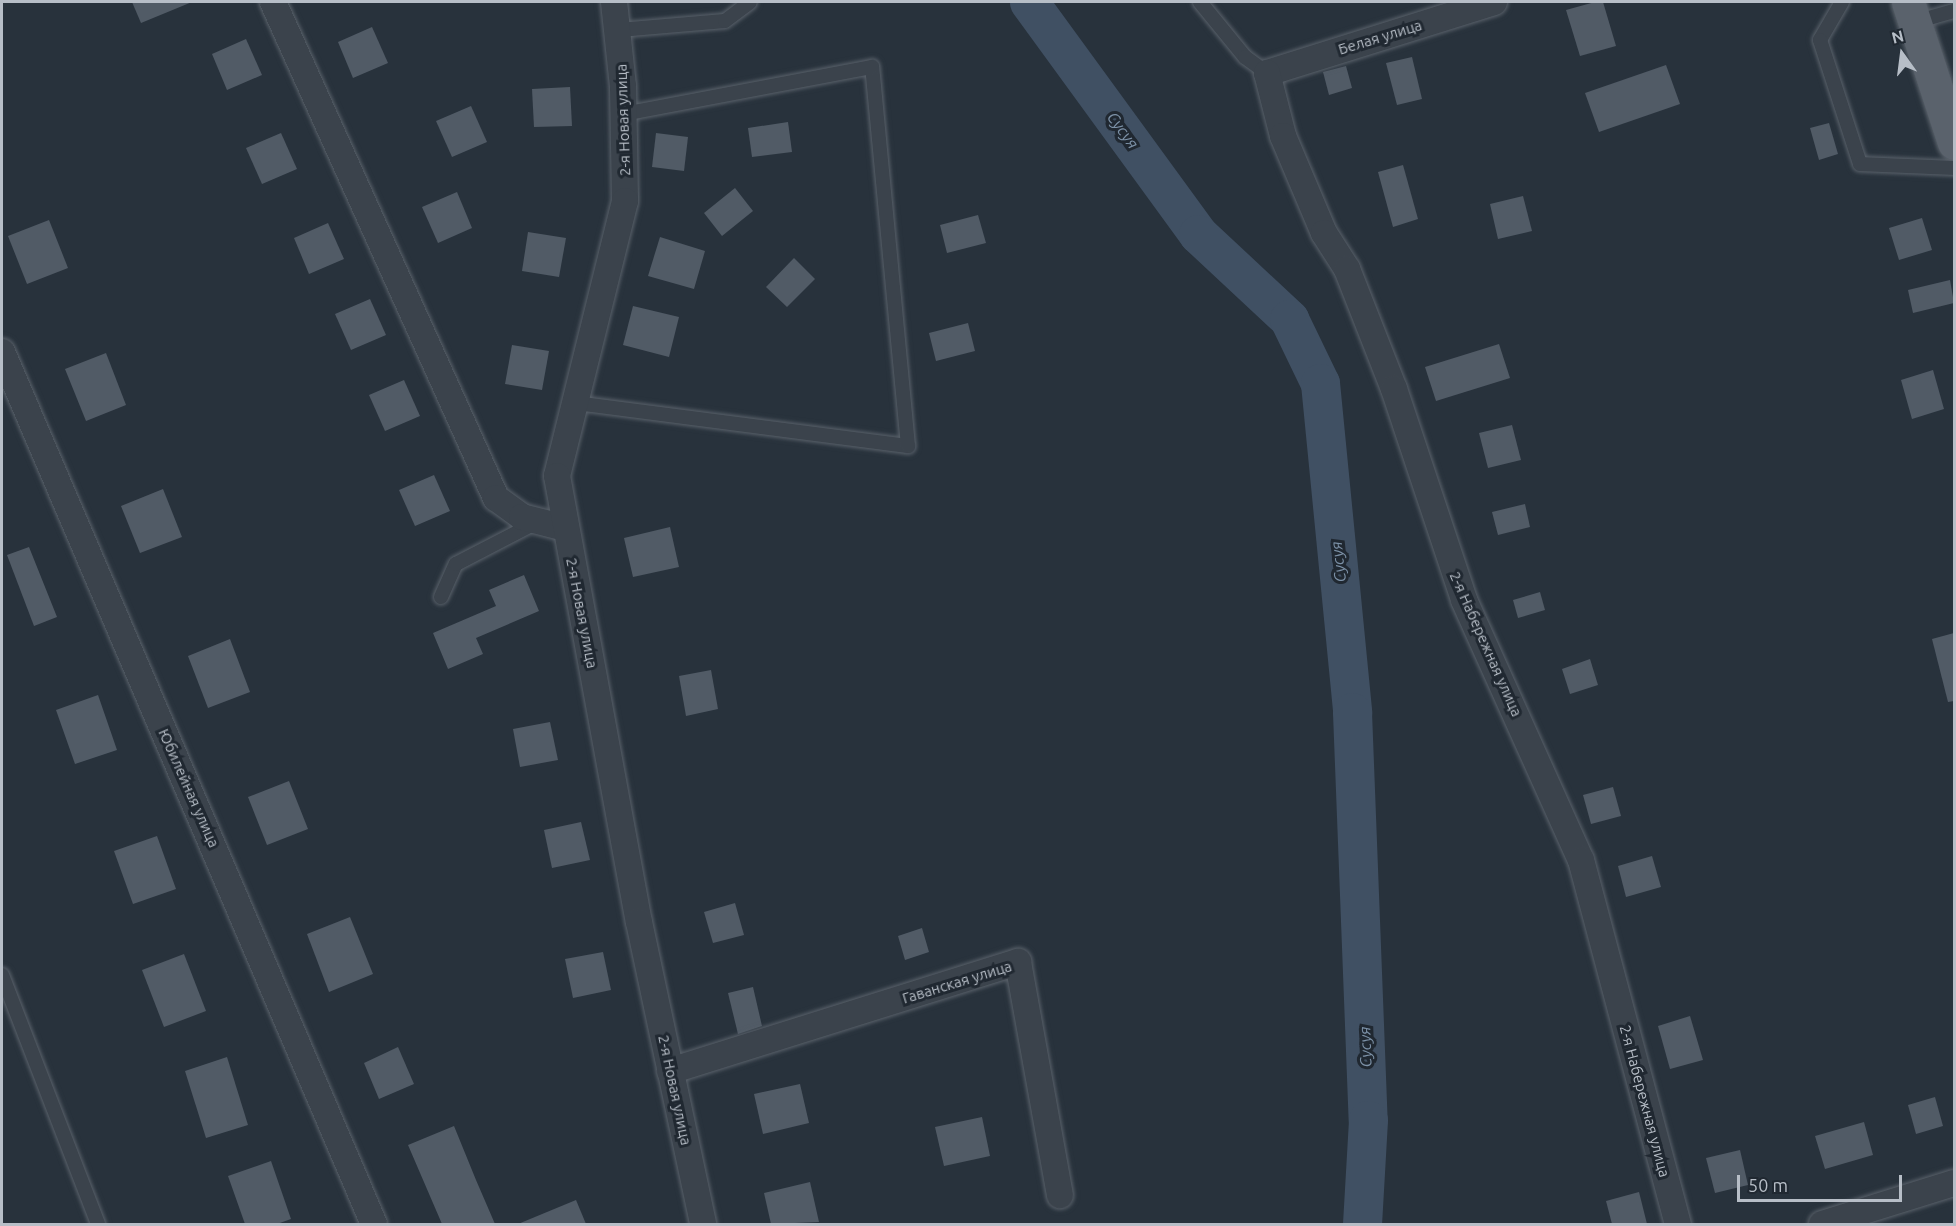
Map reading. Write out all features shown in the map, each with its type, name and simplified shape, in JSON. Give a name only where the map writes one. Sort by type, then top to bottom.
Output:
[{"type":"main road","points":[[1911,12],[1954,142]]},
{"type":"street","points":[[273,2],[496,498],[522,517],[565,528]]},
{"type":"street","name":"2-я Новая улица","points":[[614,2],[619,30],[624,114],[625,201],[557,476],[565,528],[670,1071],[703,1224]]},
{"type":"street","name":"Белая улица","points":[[1267,73],[1494,2]]},
{"type":"street","name":"2-я Набережная улица","points":[[1267,73],[1283,136],[1324,233],[1347,269],[1394,389],[1464,600],[1581,860],[1678,1224]]},
{"type":"street","name":"Юбилейная улица","points":[[2,352],[374,1224]]},
{"type":"street","name":"Гаванская улица","points":[[670,1071],[1018,962],[1060,1196]]},
{"type":"street","points":[[1822,1224],[1854,1220],[1954,1183]]},
{"type":"lane","points":[[619,30],[725,21],[750,2]]},
{"type":"lane","points":[[1200,2],[1245,57],[1267,73]]},
{"type":"lane","points":[[1842,2],[1821,40],[1860,164],[1954,168]]},
{"type":"lane","points":[[1911,12],[1954,11]]},
{"type":"lane","points":[[576,404],[908,446],[872,67],[624,114]]},
{"type":"lane","points":[[441,597],[456,564],[539,521]]},
{"type":"lane","points":[[2,975],[98,1224]]},
{"type":"building","points":[[132,2],[192,2],[141,23]]},
{"type":"building","points":[[1603,2],[1616,46],[1580,56],[1566,10]]},
{"type":"building","points":[[372,27],[388,63],[353,78],[338,42]]},
{"type":"building","points":[[246,39],[262,75],[227,90],[212,54]]},
{"type":"building","points":[[1412,57],[1422,99],[1397,105],[1386,63]]},
{"type":"building","points":[[1666,65],[1680,104],[1599,132],[1585,93]]},
{"type":"building","points":[[1346,66],[1352,88],[1329,95],[1323,72]]},
{"type":"building","points":[[570,87],[572,126],[534,127],[532,89]]},
{"type":"building","points":[[471,106],[487,142],[452,157],[436,121]]},
{"type":"building","points":[[788,122],[792,152],[752,157],[748,128]]},
{"type":"building","points":[[1829,123],[1838,154],[1819,160],[1810,128]]},
{"type":"building","points":[[281,133],[297,169],[262,184],[246,148]]},
{"type":"building","points":[[656,133],[688,137],[684,171],[652,167]]},
{"type":"building","points":[[1403,165],[1418,219],[1393,227],[1378,172]]},
{"type":"building","points":[[735,188],[753,211],[722,236],[704,213]]},
{"type":"building","points":[[457,192],[472,228],[438,243],[422,207]]},
{"type":"building","points":[[1523,196],[1532,231],[1498,239],[1490,204]]},
{"type":"building","points":[[978,215],[986,243],[947,253],[940,225]]},
{"type":"building","points":[[1922,218],[1932,250],[1899,260],[1889,228]]},
{"type":"building","points":[[49,220],[68,268],[27,284],[8,236]]},
{"type":"building","points":[[328,223],[344,259],[309,274],[294,238]]},
{"type":"building","points":[[528,232],[566,238],[559,277],[522,271]]},
{"type":"building","points":[[660,237],[705,251],[694,289],[648,276]]},
{"type":"building","points":[[794,258],[815,279],[787,307],[766,287]]},
{"type":"building","points":[[1950,280],[1954,303],[1913,313],[1908,290]]},
{"type":"building","points":[[370,299],[386,335],[351,350],[335,314]]},
{"type":"building","points":[[633,306],[679,317],[669,357],[623,345]]},
{"type":"building","points":[[968,323],[975,351],[936,361],[929,333]]},
{"type":"building","points":[[1499,344],[1510,378],[1436,401],[1425,367]]},
{"type":"building","points":[[512,345],[549,351],[542,390],[505,384]]},
{"type":"building","points":[[106,353],[126,405],[86,421],[65,369]]},
{"type":"building","points":[[1933,370],[1944,409],[1912,419],[1901,380]]},
{"type":"building","points":[[404,380],[420,416],[385,431],[369,395]]},
{"type":"building","points":[[1512,425],[1521,460],[1488,468],[1479,433]]},
{"type":"building","points":[[434,475],[450,511],[415,526],[399,490]]},
{"type":"building","points":[[163,489],[182,537],[140,553],[121,506]]},
{"type":"building","points":[[1525,504],[1530,527],[1498,535],[1492,512]]},
{"type":"building","points":[[670,527],[679,567],[633,577],[624,538]]},
{"type":"building","points":[[29,547],[57,617],[34,626],[7,555]]},
{"type":"building","points":[[524,575],[539,611],[476,638],[483,654],[448,669],[433,633],[496,606],[489,590]]},
{"type":"building","points":[[1540,592],[1545,610],[1518,618],[1513,600]]},
{"type":"building","points":[[1954,633],[1954,701],[1948,702],[1932,639]]},
{"type":"building","points":[[230,639],[250,692],[208,708],[188,656]]},
{"type":"building","points":[[1590,659],[1598,685],[1570,694],[1562,669]]},
{"type":"building","points":[[711,670],[718,709],[686,716],[679,676]]},
{"type":"building","points":[[98,695],[117,750],[75,764],[56,710]]},
{"type":"building","points":[[550,722],[558,760],[520,767],[513,729]]},
{"type":"building","points":[[289,781],[308,829],[267,845],[248,797]]},
{"type":"building","points":[[1613,787],[1621,816],[1591,824],[1583,795]]},
{"type":"building","points":[[581,822],[590,860],[552,868],[544,830]]},
{"type":"building","points":[[157,836],[176,889],[133,904],[114,851]]},
{"type":"building","points":[[1652,856],[1661,887],[1626,897],[1618,866]]},
{"type":"building","points":[[735,903],[744,935],[713,943],[704,912]]},
{"type":"building","points":[[350,917],[373,974],[329,992],[307,934]]},
{"type":"building","points":[[922,928],[929,952],[905,960],[898,936]]},
{"type":"building","points":[[603,952],[611,990],[573,998],[565,959]]},
{"type":"building","points":[[184,954],[206,1011],[164,1027],[142,970]]},
{"type":"building","points":[[753,987],[762,1026],[738,1034],[728,993]]},
{"type":"building","points":[[1690,1016],[1703,1060],[1670,1069],[1658,1026]]},
{"type":"building","points":[[398,1047],[414,1084],[379,1099],[364,1063]]},
{"type":"building","points":[[227,1057],[248,1125],[206,1138],[185,1071]]},
{"type":"building","points":[[800,1084],[809,1123],[763,1134],[754,1094]]},
{"type":"building","points":[[1935,1097],[1943,1126],[1916,1134],[1908,1105]]},
{"type":"building","points":[[982,1117],[990,1156],[944,1166],[935,1127]]},
{"type":"building","points":[[1864,1122],[1873,1155],[1825,1169],[1815,1136]]},
{"type":"building","points":[[454,1126],[495,1224],[442,1224],[408,1145]]},
{"type":"building","points":[[1740,1150],[1748,1185],[1715,1193],[1706,1158]]},
{"type":"building","points":[[271,1161],[291,1219],[277,1224],[245,1224],[228,1176]]},
{"type":"building","points":[[810,1182],[819,1222],[771,1224],[764,1193]]},
{"type":"building","points":[[1639,1192],[1647,1224],[1612,1224],[1606,1201]]},
{"type":"building","points":[[576,1200],[586,1224],[518,1224]]},
{"type":"waterway","name":"Сусуя","points":[[1029,2],[1198,234],[1289,319],[1320,383],[1352,712],[1368,1120],[1362,1224]]}]
